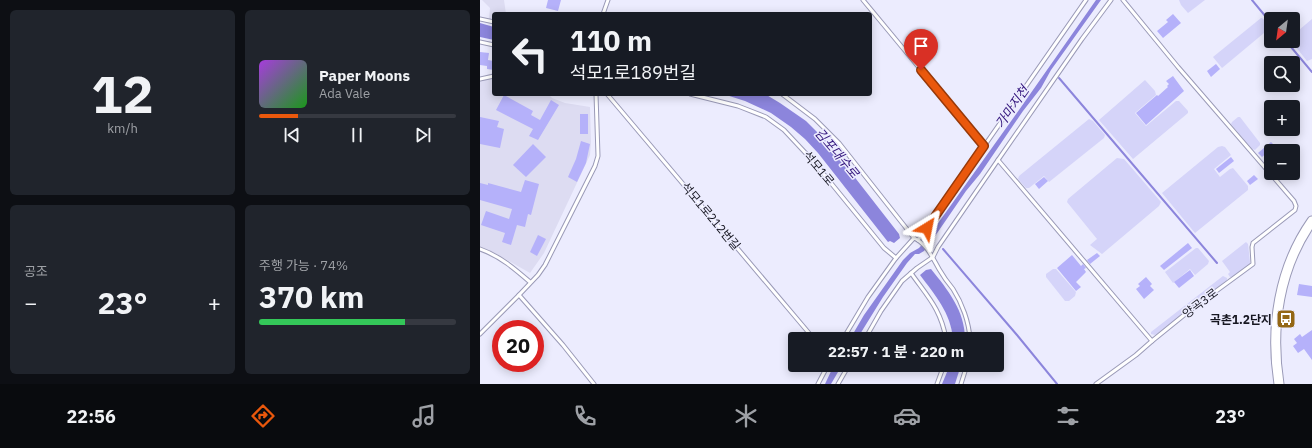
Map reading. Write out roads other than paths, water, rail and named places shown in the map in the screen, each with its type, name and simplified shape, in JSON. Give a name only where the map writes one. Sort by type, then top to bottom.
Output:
[{"type":"street","points":[[1279,384],[1276,359],[1276,340],[1277,316],[1282,284],[1301,238],[1312,221]]},
{"type":"lane","points":[[604,12],[608,0]]},
{"type":"lane","points":[[863,0],[984,146]]},
{"type":"lane","points":[[847,332],[868,297],[896,258],[927,228],[1086,0]]},
{"type":"lane","points":[[869,332],[893,293],[911,273],[932,255],[938,247],[1086,33],[1111,0]]},
{"type":"lane","name":"양곡3로","points":[[1123,0],[1178,67],[1294,201],[1296,206],[1295,210],[1253,243],[1253,264],[1189,311],[1152,341]]},
{"type":"lane","points":[[480,19],[492,22]]},
{"type":"lane","points":[[480,42],[492,45]]},
{"type":"lane","points":[[480,79],[492,76]]},
{"type":"lane","points":[[480,334],[538,275],[548,260],[598,161],[596,96]]},
{"type":"lane","name":"석모1로212번길","points":[[609,96],[808,332]]},
{"type":"lane","name":"석모1로","points":[[698,96],[738,106],[766,117],[784,130],[800,145],[884,248],[896,258]]},
{"type":"lane","points":[[785,96],[815,119],[838,143],[917,239],[932,255],[958,299],[969,332]]},
{"type":"lane","points":[[998,160],[1152,341],[1131,359],[1096,384]]},
{"type":"lane","points":[[480,249],[502,259],[530,282]]},
{"type":"lane","points":[[911,273],[935,306],[942,321],[944,332]]},
{"type":"lane","points":[[519,295],[563,345],[594,384]]},
{"type":"lane","points":[[818,384],[824,372]]},
{"type":"lane","points":[[838,384],[845,372]]},
{"type":"lane","points":[[937,384],[941,372]]},
{"type":"lane","points":[[961,384],[965,372]]},
{"type":"waterway","points":[[1252,0],[1264,15]]},
{"type":"waterway","points":[[1292,48],[1312,72]]},
{"type":"waterway","points":[[1059,78],[1217,263]]},
{"type":"waterway","points":[[943,249],[1057,384]]},
{"type":"place","name":"곡촌1.2단지","points":[[1286,319]]},
{"type":"water label","name":"가마지천","points":[[1012,107]]},
{"type":"water label","name":"김포대수로","points":[[837,153]]}]
